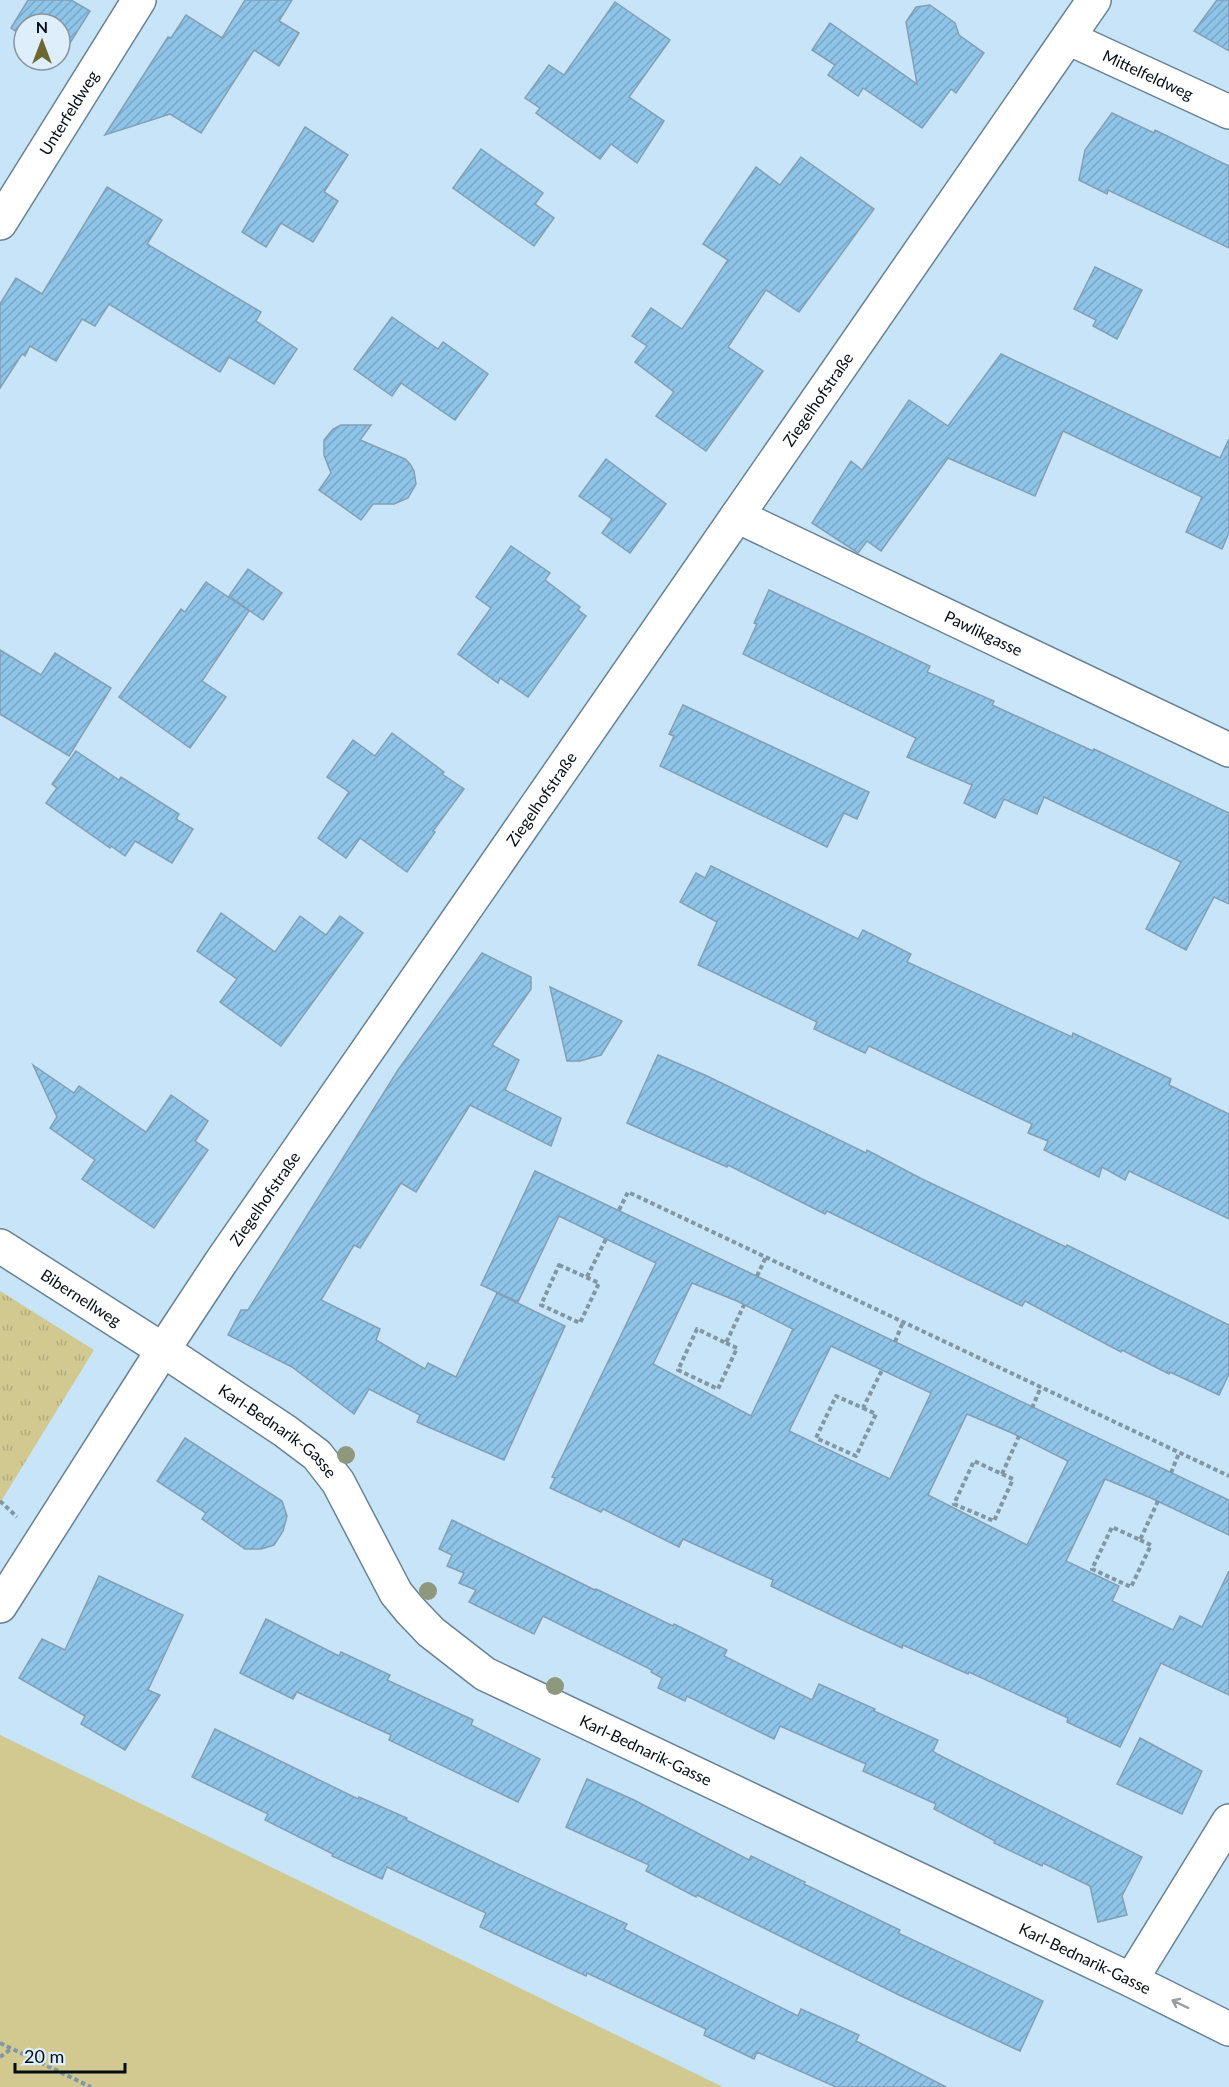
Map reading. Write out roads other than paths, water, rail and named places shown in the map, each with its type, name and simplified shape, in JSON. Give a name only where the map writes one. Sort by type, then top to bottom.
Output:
[{"type":"street","name":"Unterfeldweg","points":[[0,223],[139,0]]},
{"type":"street","name":"Ziegelhofstraße","points":[[0,1606],[163,1350],[248,1223],[1094,0]]},
{"type":"street","name":"Mittelfeldweg","points":[[1068,38],[1229,112]]},
{"type":"street","name":"Pawlikgasse","points":[[737,516],[1229,750]]},
{"type":"street","name":"Bibernellweg","points":[[0,1246],[163,1350]]},
{"type":"street","name":"Karl-Bednarik-Gasse","points":[[163,1350],[285,1431],[317,1455],[338,1482],[396,1593],[431,1632],[485,1674],[1131,1980],[1229,2029]]},
{"type":"street","points":[[1131,1980],[1229,1821]]}]
